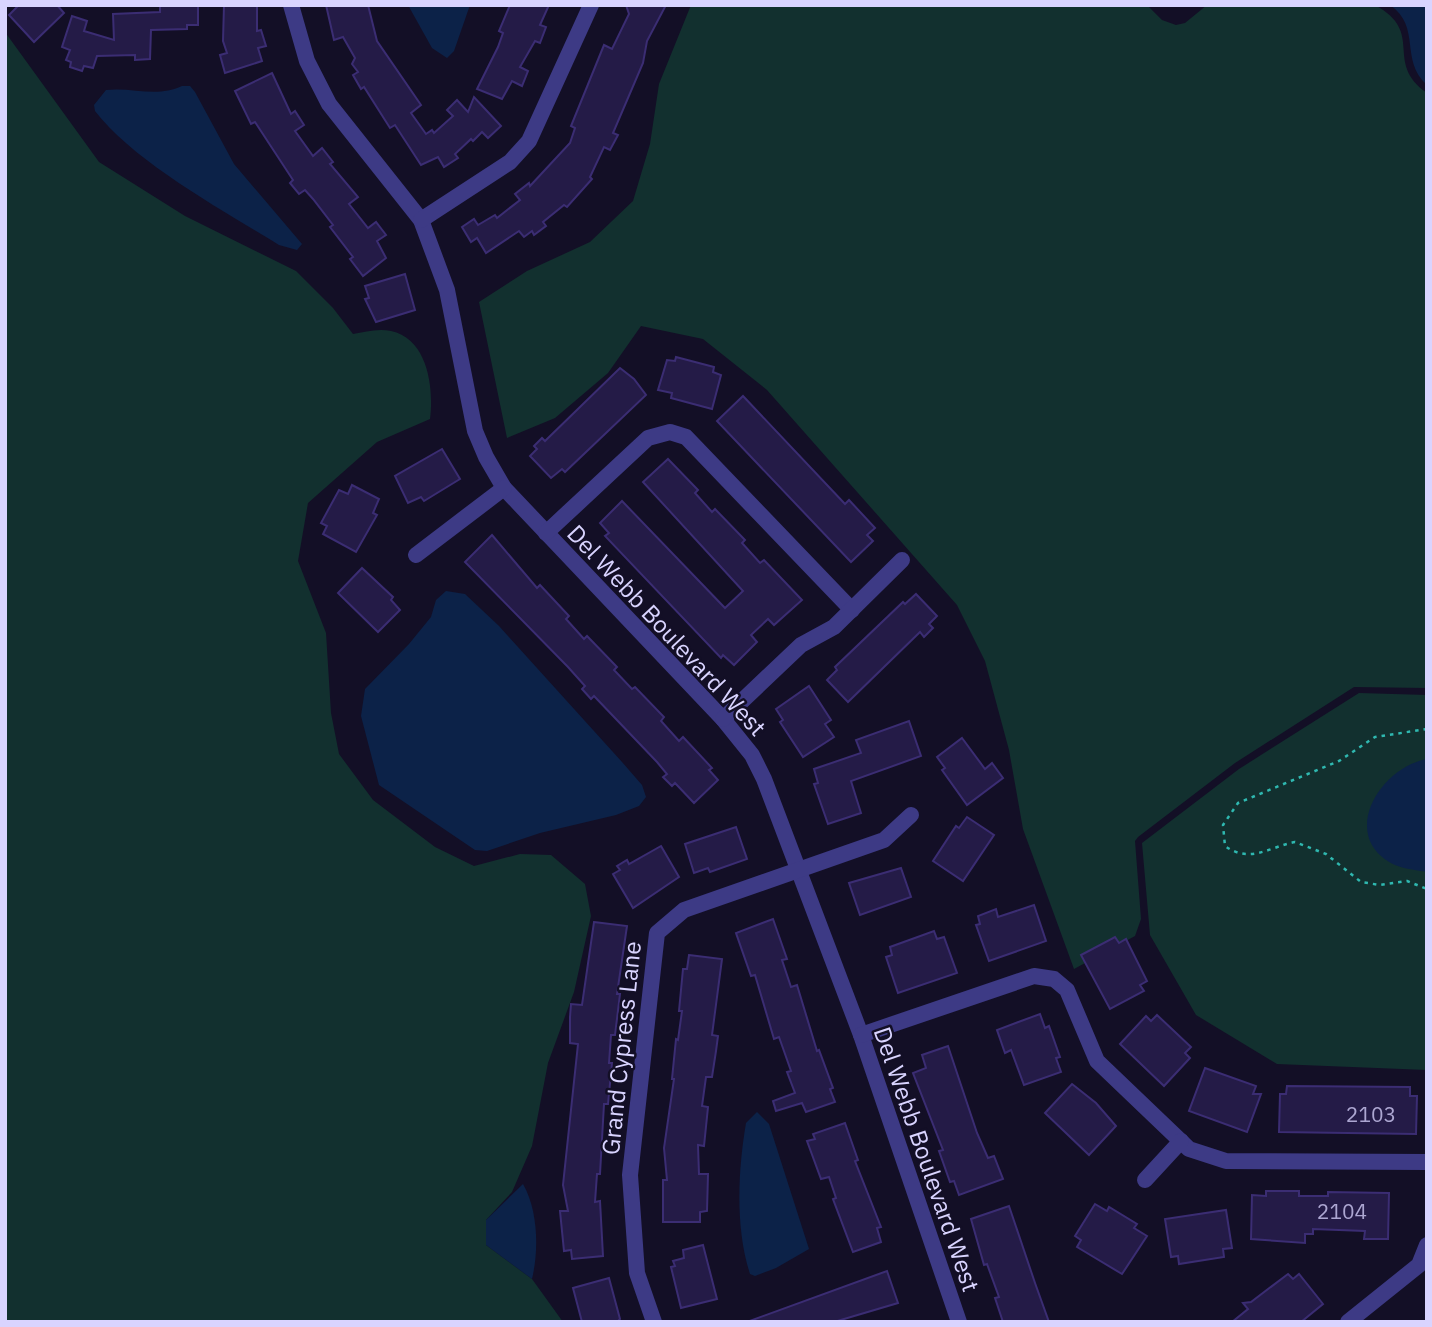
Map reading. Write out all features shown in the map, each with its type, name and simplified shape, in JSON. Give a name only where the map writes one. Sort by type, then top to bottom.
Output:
[{"type":"street","name":"Del Webb Boulevard West","points":[[291,5],[307,61],[329,104],[421,220],[447,290],[475,431],[485,457],[504,488],[723,719],[752,755],[764,779],[861,1035],[953,1320]]},
{"type":"street","points":[[421,220],[510,162],[529,141],[591,5]]},
{"type":"street","points":[[546,533],[648,438],[670,432],[686,437],[852,610]]},
{"type":"street","points":[[416,555],[504,488]]},
{"type":"street","points":[[723,719],[794,651],[834,627],[902,560]]},
{"type":"street","name":"Grand Cypress Lane","points":[[654,1322],[637,1273],[630,1175],[657,933],[684,911],[884,840],[911,815]]},
{"type":"street","points":[[861,1035],[1034,976],[1054,979],[1071,996],[1097,1061],[1181,1141],[1207,1157],[1226,1161],[1427,1162]]},
{"type":"street","points":[[1145,1180],[1181,1141]]},
{"type":"street","points":[[1348,1322],[1419,1265],[1427,1245]]},
{"type":"path","points":[[1427,729],[1375,737],[1339,761],[1238,803],[1223,825],[1222,837],[1225,846],[1244,856],[1256,855],[1295,842],[1326,854],[1361,882],[1380,885],[1407,881],[1427,889]]},
{"type":"green space","points":[[691,5],[1147,5],[1162,20],[1176,25],[1185,23],[1207,5],[1375,5],[1398,26],[1407,70],[1427,93],[1427,688],[1354,687],[1235,763],[1138,837],[1135,841],[1141,919],[1135,936],[1074,969],[1023,829],[1009,750],[985,661],[957,605],[767,390],[703,339],[641,326],[608,373],[555,418],[507,438],[479,302],[527,271],[590,242],[633,201],[650,144],[659,84]]},
{"type":"green space","points":[[5,32],[99,162],[185,216],[296,271],[333,308],[353,334],[376,330],[391,331],[403,336],[421,354],[431,393],[430,419],[377,442],[308,503],[298,561],[326,633],[331,713],[339,754],[373,800],[435,847],[474,866],[520,854],[551,855],[585,884],[591,916],[574,992],[548,1063],[532,1146],[512,1192],[486,1220],[486,1245],[532,1279],[563,1322],[5,1322]]},
{"type":"green space","points":[[1359,693],[1427,695],[1427,1070],[1277,1064],[1196,1015],[1150,935],[1142,843],[1239,769]]},
{"type":"water","points":[[408,5],[470,5],[454,51],[447,58],[432,48]]},
{"type":"water","points":[[1390,5],[1427,5],[1427,85],[1414,65],[1405,23]]},
{"type":"water","points":[[190,86],[195,92],[234,164],[302,244],[297,250],[279,245],[156,167],[132,149],[95,111],[94,105],[106,90],[154,92]]},
{"type":"water","points":[[446,591],[465,594],[499,626],[622,762],[642,785],[646,797],[639,806],[616,815],[540,833],[487,851],[475,850],[379,785],[361,716],[365,689],[409,644],[431,617],[436,600]]},
{"type":"water","points":[[1427,759],[1427,872],[1395,865],[1378,853],[1369,838],[1367,822],[1371,805],[1380,789],[1409,765]]},
{"type":"water","points":[[757,1112],[769,1124],[809,1249],[776,1268],[755,1276],[750,1274],[745,1256],[739,1199],[746,1123]]},
{"type":"water","points":[[523,1184],[532,1206],[536,1230],[536,1256],[532,1279],[486,1245],[486,1220]]},
{"type":"building","points":[[19,5],[57,5],[64,13],[34,42],[9,15]]},
{"type":"building","points":[[160,5],[198,5],[198,25],[187,25],[187,29],[151,30],[150,59],[135,60],[135,55],[97,56],[93,68],[84,66],[82,71],[70,67],[71,62],[66,60],[70,50],[62,47],[72,16],[87,21],[84,31],[114,40],[113,14],[160,12]]},
{"type":"building","points":[[224,5],[257,5],[257,31],[261,30],[266,46],[258,48],[262,61],[225,73],[220,55],[227,53],[223,41]]},
{"type":"building","points":[[326,5],[368,5],[377,41],[421,105],[411,113],[426,134],[432,130],[434,133],[453,116],[447,110],[457,100],[468,112],[474,97],[501,126],[488,138],[482,132],[473,141],[471,139],[455,154],[458,158],[444,167],[438,157],[421,165],[395,125],[390,128],[364,87],[361,89],[353,75],[358,72],[352,64],[355,58],[343,37],[334,40]]},
{"type":"building","points":[[510,5],[549,5],[540,25],[546,27],[540,43],[535,41],[520,67],[528,71],[522,86],[512,81],[502,99],[477,89],[498,47],[503,33],[499,31]]},
{"type":"building","points":[[626,5],[666,5],[647,41],[643,63],[613,133],[618,135],[610,150],[604,147],[590,177],[592,179],[567,207],[564,205],[543,222],[546,226],[534,235],[532,231],[524,237],[519,231],[486,253],[477,238],[471,242],[462,227],[474,219],[478,225],[495,215],[497,218],[520,200],[515,194],[529,183],[530,186],[570,143],[575,128],[571,126],[604,45],[612,49],[629,14]]},
{"type":"building","points":[[272,73],[291,114],[295,111],[304,125],[295,131],[313,156],[322,148],[333,162],[330,164],[358,197],[349,204],[368,228],[376,222],[386,235],[377,241],[386,258],[363,276],[350,259],[353,257],[330,227],[333,225],[313,199],[305,190],[299,194],[290,183],[293,180],[255,122],[251,124],[235,91]]},
{"type":"building","points":[[405,274],[415,310],[376,322],[365,299],[369,298],[365,286]]},
{"type":"building","points":[[676,357],[714,367],[713,372],[721,375],[712,409],[671,398],[672,393],[658,390],[667,360],[675,361]]},
{"type":"building","points":[[620,368],[634,379],[646,395],[565,472],[562,469],[551,478],[530,456],[537,449],[534,446],[542,438],[545,441]]},
{"type":"building","points":[[743,396],[845,504],[849,500],[875,528],[867,535],[873,541],[851,562],[717,421]]},
{"type":"building","points":[[442,449],[460,479],[424,501],[421,497],[408,503],[395,476]]},
{"type":"building","points":[[668,459],[698,490],[695,493],[712,512],[715,509],[745,540],[742,543],[760,563],[764,560],[802,600],[774,625],[768,619],[751,635],[757,642],[734,665],[723,655],[721,658],[605,536],[609,533],[600,523],[622,501],[725,608],[743,591],[643,482]]},
{"type":"building","points":[[352,485],[379,499],[373,513],[377,515],[356,552],[323,534],[327,526],[321,523],[339,490],[348,494]]},
{"type":"building","points":[[492,535],[537,588],[540,585],[569,616],[566,619],[584,639],[587,636],[617,667],[614,670],[632,689],[635,687],[664,717],[661,721],[679,741],[683,737],[712,768],[709,770],[718,780],[694,803],[675,783],[672,786],[663,777],[667,774],[657,762],[594,696],[591,699],[582,689],[585,686],[568,667],[465,562]]},
{"type":"building","points":[[362,568],[393,597],[391,600],[400,610],[378,632],[338,593]]},
{"type":"building","points":[[916,594],[937,616],[929,624],[933,628],[924,637],[920,632],[848,702],[827,680],[837,670],[835,667],[903,602],[905,604]]},
{"type":"building","points":[[809,686],[831,720],[825,724],[834,737],[803,757],[780,722],[783,720],[776,709]]},
{"type":"building","points":[[909,721],[921,756],[851,781],[861,813],[828,824],[814,784],[818,783],[814,769],[861,753],[856,740]]},
{"type":"building","points":[[962,738],[985,769],[992,763],[1003,778],[967,805],[942,770],[945,768],[937,757]]},
{"type":"building","points":[[967,817],[994,835],[963,881],[933,861],[956,826],[959,828]]},
{"type":"building","points":[[736,827],[747,859],[710,872],[708,868],[694,873],[685,844]]},
{"type":"building","points":[[661,846],[679,877],[633,908],[613,874],[620,870],[617,866],[627,860],[629,864]]},
{"type":"building","points":[[901,868],[911,897],[860,915],[849,883]]},
{"type":"building","points":[[1034,905],[1046,941],[989,961],[976,925],[980,924],[978,916],[996,909],[998,917]]},
{"type":"building","points":[[773,919],[787,959],[782,960],[791,987],[797,985],[817,1051],[819,1050],[833,1088],[830,1089],[835,1102],[806,1112],[802,1103],[776,1111],[773,1101],[795,1093],[787,1072],[791,1071],[779,1037],[774,1039],[755,975],[751,976],[736,933]]},
{"type":"building","points":[[594,922],[627,926],[617,994],[620,994],[615,1035],[611,1035],[609,1063],[612,1063],[608,1104],[604,1104],[600,1174],[597,1174],[595,1202],[600,1201],[603,1256],[572,1259],[571,1250],[564,1251],[560,1211],[568,1211],[563,1185],[578,1044],[570,1043],[570,1017],[571,1004],[582,1005]]},
{"type":"building","points":[[934,931],[937,939],[944,937],[957,973],[898,993],[886,957],[892,955],[890,947]]},
{"type":"building","points":[[1115,937],[1119,943],[1126,939],[1147,981],[1140,985],[1144,991],[1110,1009],[1081,955]]},
{"type":"building","points":[[689,955],[722,959],[712,1035],[718,1036],[716,1051],[712,1077],[706,1077],[702,1106],[708,1107],[704,1146],[698,1145],[699,1174],[708,1174],[707,1211],[700,1212],[700,1222],[663,1222],[663,1180],[667,1180],[664,1148],[674,1079],[676,1039],[678,1040],[682,1011],[679,1011],[683,969],[687,969]]},
{"type":"building","points":[[1040,1014],[1045,1028],[1049,1026],[1060,1057],[1056,1058],[1061,1072],[1024,1085],[1011,1050],[1005,1053],[997,1030]]},
{"type":"building","points":[[1157,1015],[1191,1047],[1185,1053],[1190,1058],[1164,1086],[1120,1044],[1146,1016],[1151,1021]]},
{"type":"building","points":[[948,1046],[977,1133],[988,1158],[994,1156],[1003,1179],[959,1195],[954,1181],[950,1182],[939,1151],[943,1150],[913,1073],[926,1068],[922,1055]]},
{"type":"building","points":[[1205,1068],[1256,1086],[1253,1094],[1261,1094],[1247,1132],[1189,1111]]},
{"type":"building","points":[[1072,1084],[1096,1103],[1116,1126],[1089,1155],[1045,1113]]},
{"type":"building","points":[[1287,1086],[1410,1087],[1410,1096],[1417,1096],[1416,1134],[1279,1132],[1280,1094],[1286,1094]]},
{"type":"building","points":[[845,1123],[858,1160],[855,1161],[881,1227],[877,1228],[881,1242],[853,1252],[833,1199],[836,1198],[829,1177],[821,1179],[807,1141],[815,1139],[813,1134]]},
{"type":"building","points":[[1266,1191],[1299,1191],[1299,1196],[1328,1196],[1328,1192],[1389,1193],[1388,1239],[1364,1239],[1365,1231],[1313,1229],[1313,1234],[1305,1234],[1305,1243],[1251,1239],[1252,1195],[1266,1196]]},
{"type":"building","points":[[1095,1204],[1107,1211],[1109,1207],[1137,1224],[1134,1228],[1147,1236],[1122,1274],[1077,1247],[1081,1240],[1075,1236]]},
{"type":"building","points":[[1009,1206],[1049,1322],[1003,1322],[995,1298],[999,1297],[987,1264],[984,1265],[971,1219]]},
{"type":"building","points":[[1226,1210],[1232,1248],[1223,1249],[1224,1257],[1179,1264],[1178,1256],[1171,1257],[1165,1219]]},
{"type":"building","points":[[703,1245],[717,1299],[681,1308],[671,1267],[675,1266],[673,1261],[684,1258],[683,1250]]},
{"type":"building","points":[[887,1271],[898,1303],[834,1322],[747,1322]]},
{"type":"building","points":[[1288,1274],[1293,1279],[1299,1274],[1323,1304],[1301,1322],[1232,1322],[1248,1309],[1243,1303],[1251,1302]]},
{"type":"building","points":[[609,1278],[620,1319],[617,1322],[582,1322],[573,1288]]}]
